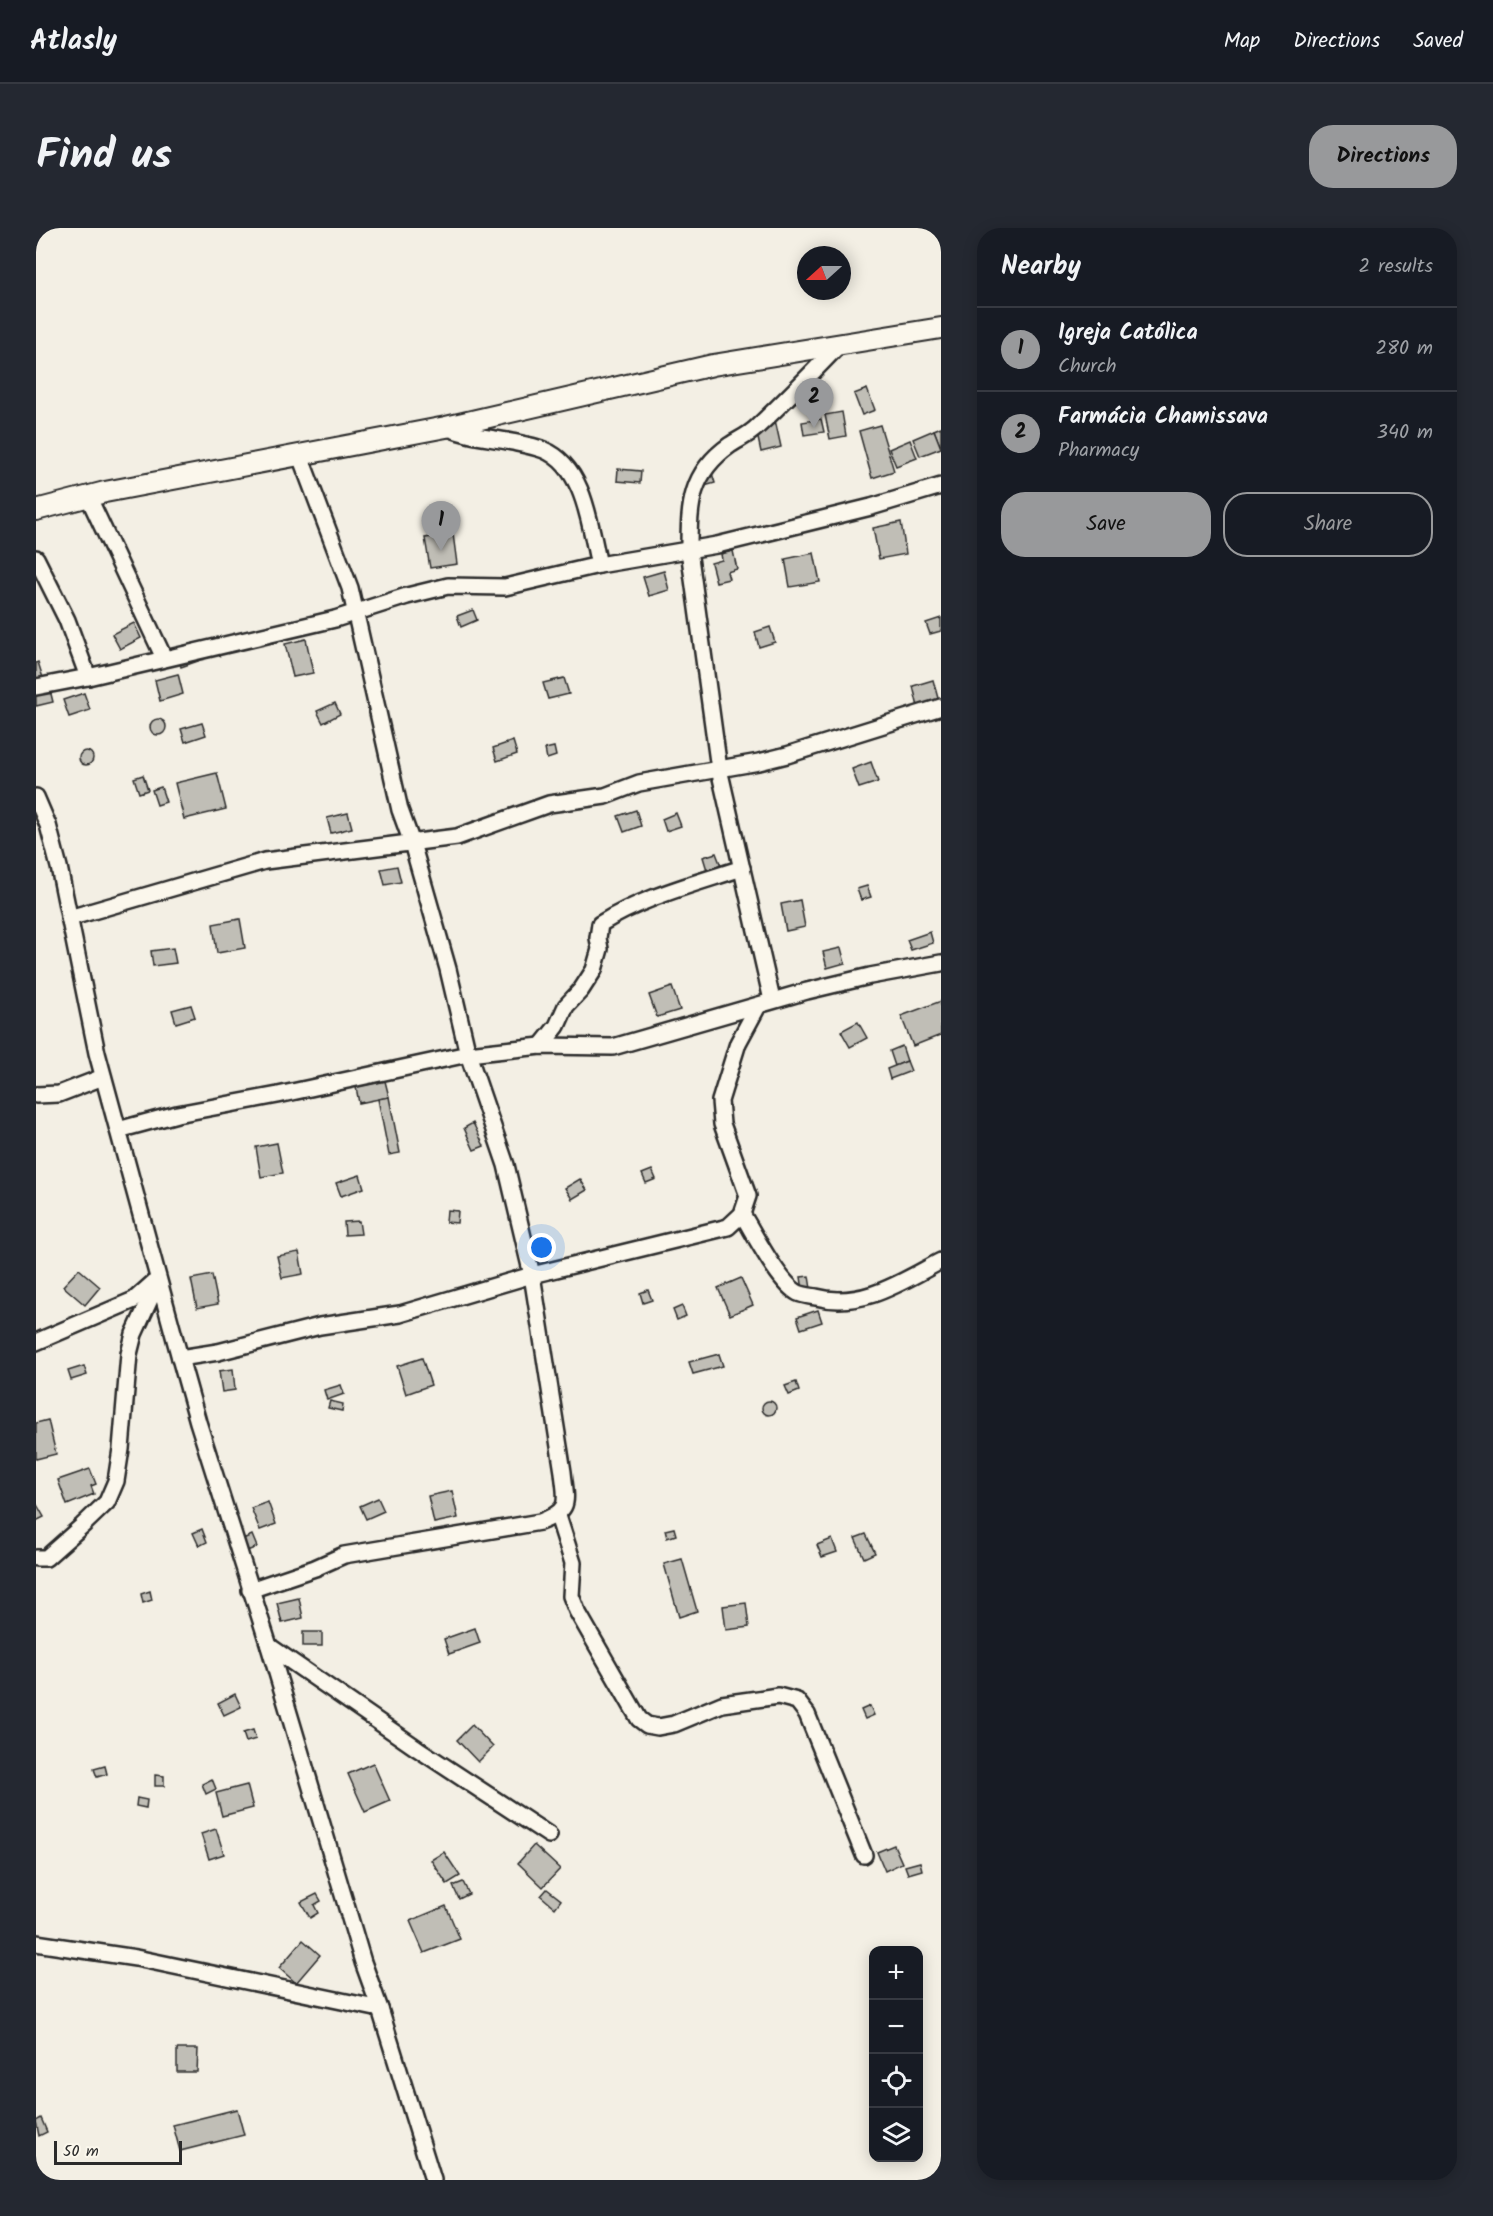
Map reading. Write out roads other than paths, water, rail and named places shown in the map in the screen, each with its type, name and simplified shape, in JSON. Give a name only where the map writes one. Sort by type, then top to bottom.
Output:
[{"type":"street","points":[[36,510],[88,496],[446,427],[712,365],[941,328]]},
{"type":"street","points":[[180,1358],[218,1352],[320,1326],[400,1314],[532,1275],[728,1227],[742,1214],[748,1196],[722,1124],[720,1101],[738,1043],[765,1003],[742,868],[719,770],[690,550],[689,521],[692,495],[708,464],[730,445],[753,431],[838,346]]},
{"type":"street","points":[[446,427],[467,436],[514,442],[544,450],[564,464],[576,480],[599,565]]},
{"type":"street","points":[[250,1590],[315,1568],[344,1555],[540,1522],[558,1516],[564,1508],[566,1496],[532,1275],[506,1166],[468,1054],[448,969],[412,843],[400,810],[350,588],[300,456]]},
{"type":"street","points":[[36,687],[335,619],[407,596],[448,586],[505,587],[599,565],[717,545],[871,507],[941,486]]},
{"type":"street","points":[[88,496],[164,658]]},
{"type":"street","points":[[36,558],[67,620],[88,676]]},
{"type":"street","points":[[69,918],[265,861],[456,837],[549,804],[605,796],[639,783],[719,770],[787,755],[941,707]]},
{"type":"street","points":[[36,797],[48,825],[103,1077],[154,1282],[180,1358],[269,1646],[359,1951],[380,2009],[434,2180]]},
{"type":"street","points":[[542,1046],[557,1026],[566,1006],[581,990],[594,970],[600,949],[598,938],[600,924],[657,897],[742,868]]},
{"type":"street","points":[[118,1130],[177,1114],[468,1054],[542,1046],[613,1047],[765,1003],[870,976],[941,963]]},
{"type":"street","points":[[36,1095],[59,1094],[103,1077]]},
{"type":"street","points":[[742,1214],[777,1272],[797,1293],[827,1300],[846,1300],[876,1295],[941,1261]]},
{"type":"street","points":[[36,1342],[134,1300],[154,1282]]},
{"type":"street","points":[[36,1558],[46,1558],[82,1526],[106,1502],[116,1481],[129,1354],[134,1334],[151,1297],[154,1282]]},
{"type":"street","points":[[558,1516],[573,1563],[571,1596],[577,1611],[639,1719],[647,1725],[658,1726],[674,1724],[722,1704],[778,1696],[797,1701],[807,1714],[864,1855]]},
{"type":"street","points":[[269,1646],[418,1749],[549,1835]]},
{"type":"street","points":[[36,1943],[136,1958],[380,2009]]},
{"type":"place","name":"Farmácia Chamissava","points":[[814,428]]},
{"type":"place","name":"Igreja Católica","points":[[441,551]]}]
